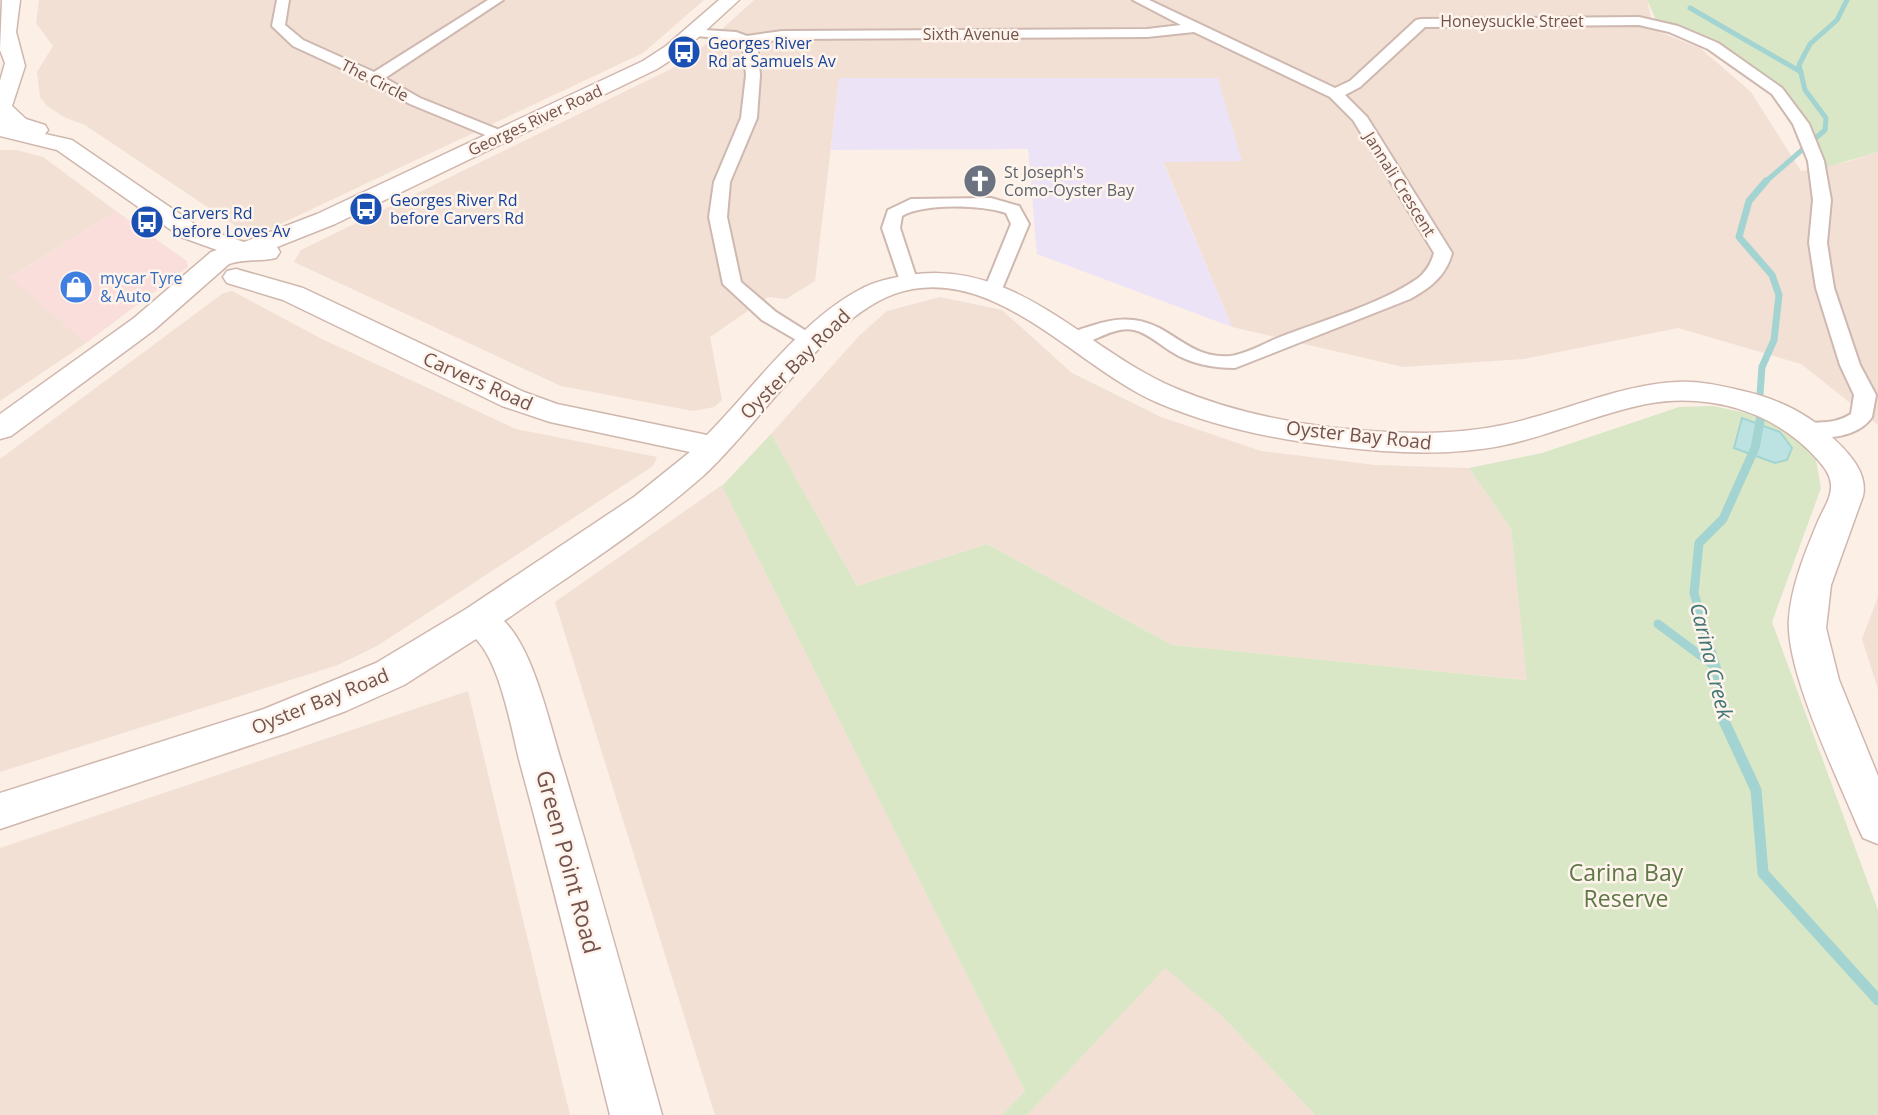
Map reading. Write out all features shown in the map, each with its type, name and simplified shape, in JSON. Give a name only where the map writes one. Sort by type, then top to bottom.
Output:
[{"type":"street","name":"Carvers Road","points":[[11,0],[6,18],[4,58],[15,58],[15,69],[1,102],[4,113],[18,124],[45,133],[55,142]]},
{"type":"street","name":"The Circle","points":[[283,0],[278,21],[289,37],[415,101],[501,136]]},
{"type":"street","points":[[374,78],[396,67],[498,0]]},
{"type":"street","name":"Georges River Road","points":[[223,271],[253,273],[257,256],[326,219],[650,65],[673,50],[730,0]]},
{"type":"street","name":"Jannali Crescent","points":[[1073,340],[1110,327],[1130,324],[1146,327],[1186,352],[1205,359],[1235,362],[1403,295],[1427,281],[1441,267],[1443,253],[1359,117],[1335,94],[1139,0]]},
{"type":"street","name":"Honeysuckle Street","points":[[1335,94],[1355,84],[1421,23],[1461,21],[1639,21],[1673,29],[1713,46],[1777,91],[1801,124],[1816,161],[1822,200],[1818,243],[1825,288],[1850,365],[1865,395],[1861,417],[1842,429],[1807,430]]},
{"type":"street","name":"Sixth Avenue","points":[[748,40],[782,34],[1147,33],[1193,28]]},
{"type":"street","points":[[694,32],[729,34],[748,40],[753,75],[749,118],[722,182],[718,217],[732,285],[769,316],[812,341]]},
{"type":"street","name":"Carvers Road","points":[[5,132],[55,142],[72,150],[190,232],[257,256],[292,294]]},
{"type":"street","points":[[909,283],[891,228],[894,214],[911,204],[991,203],[1013,210],[1020,224],[993,290]]},
{"type":"street","name":"Carvers Road","points":[[190,232],[190,242],[223,271],[292,294],[513,399],[562,414],[715,447]]},
{"type":"street","points":[[0,429],[144,324],[223,271]]},
{"type":"street","name":"Oyster Bay Road","points":[[0,811],[273,722],[390,674],[479,619],[646,505],[715,447],[812,341],[865,296],[890,286],[925,280],[961,282],[993,290],[1021,303],[1129,377],[1207,411],[1249,422],[1358,439],[1445,443],[1531,429],[1646,393],[1679,389],[1700,390],[1759,404],[1787,416],[1807,430],[1844,472],[1848,490],[1806,618],[1809,646],[1833,717],[1878,825]]},
{"type":"street","name":"Green Point Road","points":[[479,619],[499,639],[517,681],[571,867],[636,1115]]},
{"type":"shaded area","points":[[39,0],[704,0],[643,53],[261,233],[246,233],[85,125],[64,117],[47,106],[40,97],[37,72],[53,46],[36,23]]},
{"type":"shaded area","points":[[754,0],[1647,0],[1654,30],[1700,48],[1751,92],[1801,171],[1847,162],[1878,152],[1878,425],[1801,364],[1678,328],[1524,359],[1403,367],[1232,327],[1163,161],[839,79],[815,281],[786,299],[768,297],[710,337],[722,400],[714,407],[693,411],[561,386],[294,262],[301,250],[687,61]]},
{"type":"shaded area","points":[[839,78],[1218,78],[1242,161],[1163,162],[1232,327],[1037,254],[1028,149],[831,150]]},
{"type":"shaded area","points":[[0,150],[16,150],[43,157],[116,211],[11,277],[86,343],[0,401]]},
{"type":"shaded area","points":[[116,211],[187,261],[188,267],[86,343],[10,278]]},
{"type":"shaded area","points":[[232,291],[320,338],[516,429],[657,457],[653,466],[377,646],[338,665],[0,772],[0,459],[222,294]]},
{"type":"shaded area","points":[[940,297],[1002,310],[1072,373],[1161,417],[1261,451],[1375,465],[1469,468],[1511,529],[1528,680],[1172,645],[987,544],[857,586],[771,434],[859,336],[887,311]]},
{"type":"shaded area","points":[[722,485],[1025,1091],[1002,1115],[715,1115],[555,602]]},
{"type":"shaded area","points":[[1878,597],[1878,689],[1862,639]]},
{"type":"shaded area","points":[[468,691],[570,1115],[0,1115],[0,848]]},
{"type":"shaded area","points":[[1165,967],[1221,1015],[1315,1115],[1027,1115]]},
{"type":"green space","points":[[1647,0],[1878,0],[1878,152],[1817,170],[1777,91],[1713,46],[1658,24]]},
{"type":"green space","name":"Carina Bay Reserve","points":[[1713,406],[1746,413],[1785,428],[1816,460],[1821,488],[1772,622],[1878,910],[1878,1115],[1315,1115],[1221,1015],[1165,968],[1027,1115],[1002,1115],[1025,1091],[722,486],[771,434],[857,586],[987,544],[1172,645],[1527,680],[1511,529],[1469,468],[1542,453],[1679,407]]},
{"type":"water","points":[[1742,418],[1780,432],[1792,448],[1787,460],[1775,463],[1734,448]]},
{"type":"waterway","name":"Carina Creek","points":[[1801,72],[1799,65],[1810,44],[1837,20],[1847,0]]},
{"type":"waterway","points":[[1690,8],[1801,72]]},
{"type":"waterway","name":"Carina Creek","points":[[1765,182],[1825,130],[1826,118],[1805,90],[1801,72]]},
{"type":"waterway","name":"Carina Creek","points":[[1760,394],[1762,367],[1774,340],[1779,295],[1772,275],[1739,237],[1749,201],[1765,182]]},
{"type":"waterway","name":"Carina Creek","points":[[1716,667],[1694,593],[1699,543],[1723,519],[1755,448],[1761,416]]},
{"type":"waterway","points":[[1658,624],[1716,667]]},
{"type":"waterway","name":"Carina Creek","points":[[1716,667],[1725,722]]},
{"type":"waterway","name":"Carina Creek","points":[[1724,721],[1756,790],[1763,873],[1878,1000]]},
{"type":"place","name":"Georges River Rd at Samuels Av","points":[[684,52]]},
{"type":"place","name":"St Joseph's Como-Oyster Bay","points":[[980,181]]},
{"type":"place","name":"Georges River Rd before Carvers Rd","points":[[366,209]]},
{"type":"place","name":"Carvers Rd before Loves Av","points":[[147,222]]},
{"type":"place","name":"mycar Tyre & Auto","points":[[76,287]]}]
